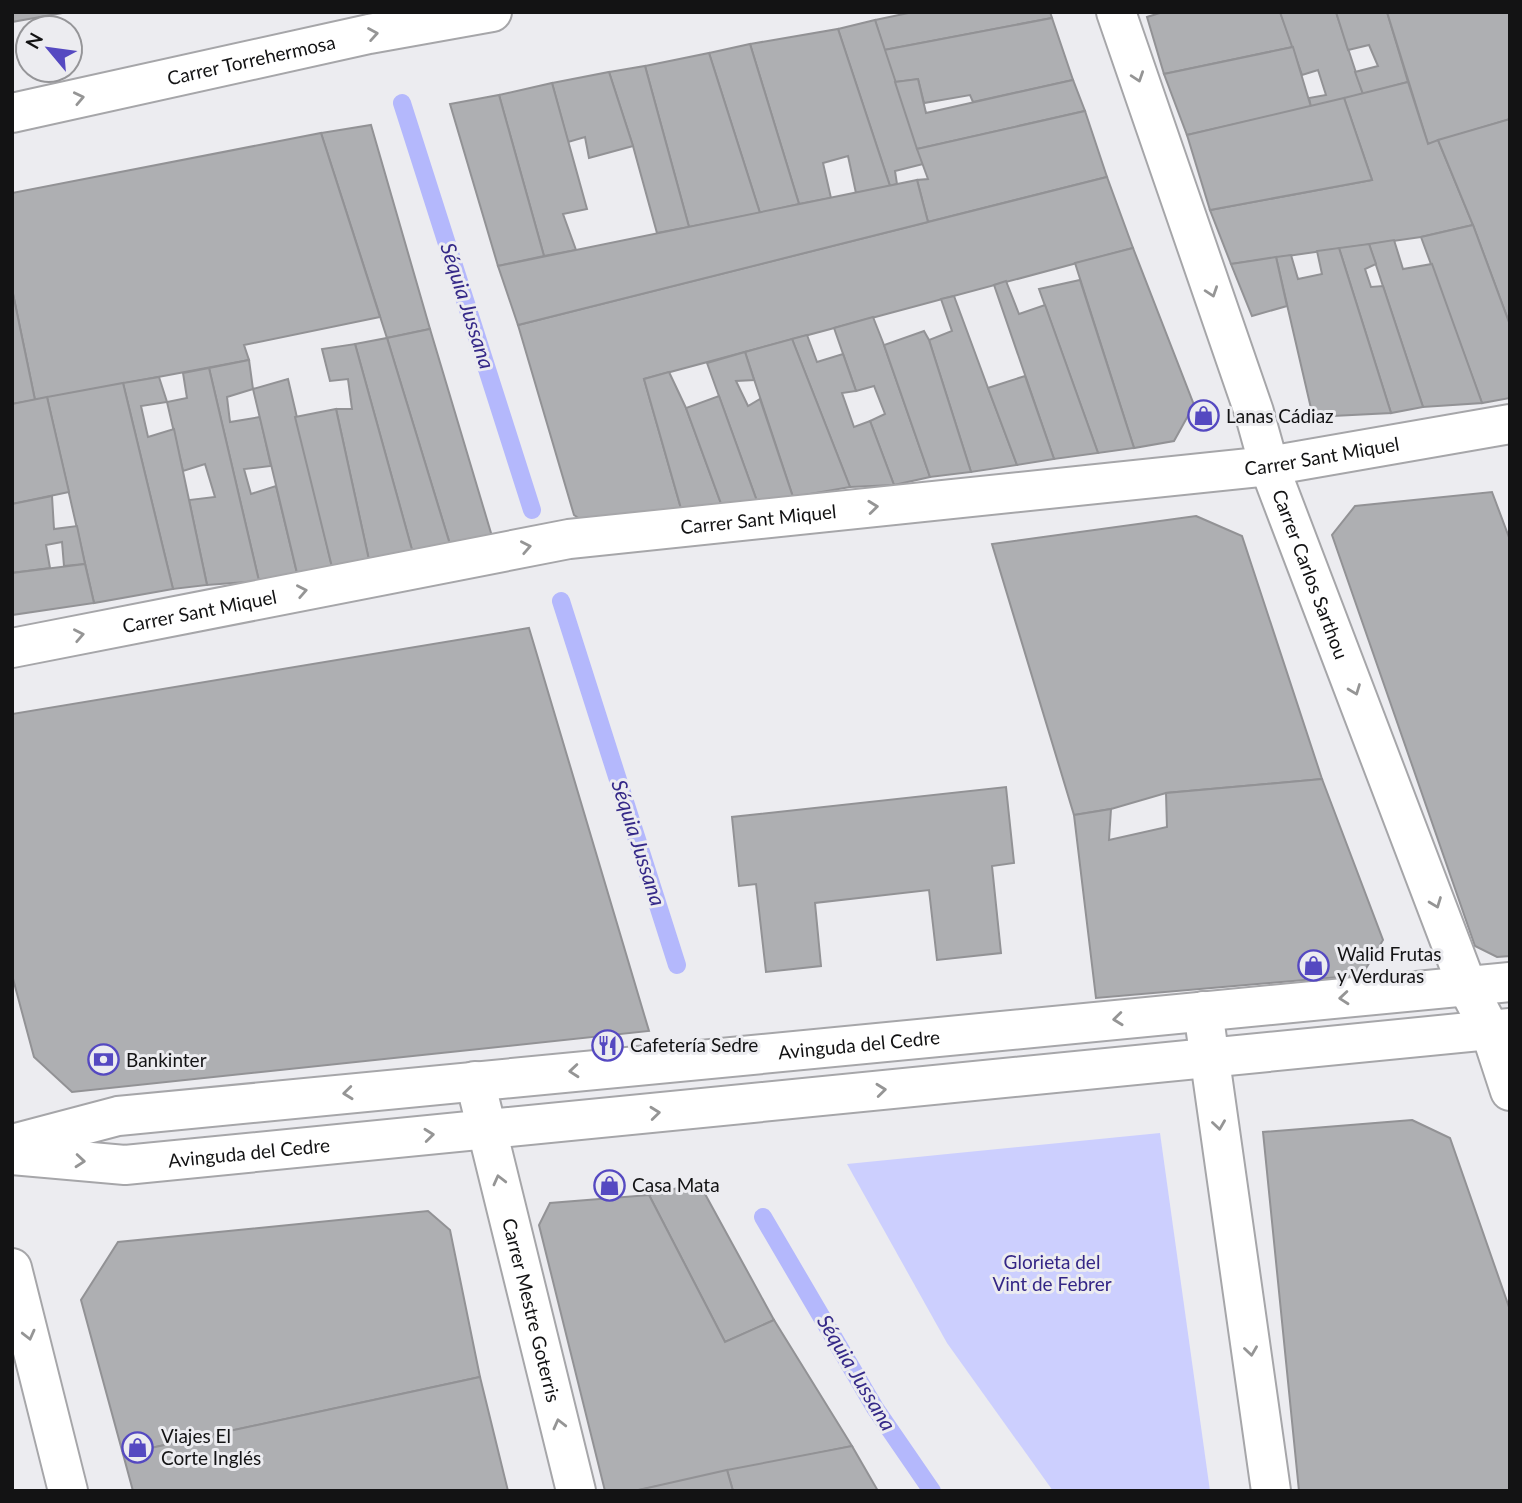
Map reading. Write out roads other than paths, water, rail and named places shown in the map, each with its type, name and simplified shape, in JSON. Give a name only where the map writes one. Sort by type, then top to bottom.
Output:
[{"type":"street","name":"Carrer Torrehermosa","points":[[12,113],[369,34],[492,12]]},
{"type":"street","name":"Carrer Carlos Sarthou","points":[[1116,12],[1254,412],[1269,466],[1467,986],[1500,1029],[1510,1091]]},
{"type":"street","name":"Carrer Sant Miquel","points":[[12,648],[569,539],[1269,466],[1510,424]]},
{"type":"street","name":"Avinguda del Cedre","points":[[12,1144],[118,1116],[1510,982]]},
{"type":"street","points":[[1203,1011],[1271,1491]]},
{"type":"street","name":"Avinguda del Cedre","points":[[12,1155],[125,1165],[1500,1029]]},
{"type":"street","points":[[475,1081],[486,1130]]},
{"type":"street","name":"Carrer Mestre Goterris","points":[[486,1130],[576,1491]]},
{"type":"street","points":[[12,1268],[68,1491]]},
{"type":"waterway","name":"Séquia Jussana","points":[[402,103],[532,510]]},
{"type":"waterway","name":"Séquia Jussana","points":[[561,601],[677,965]]},
{"type":"waterway","name":"Séquia Jussana","points":[[763,1217],[875,1408],[932,1491]]},
{"type":"place","name":"Lanas Cádiaz","points":[[1203,416]]},
{"type":"place","name":"Walid Frutas y Verduras","points":[[1314,965]]},
{"type":"place","name":"Cafetería Sedre","points":[[607,1045]]},
{"type":"place","name":"Bankinter","points":[[103,1060]]},
{"type":"place","name":"Casa Mata","points":[[609,1185]]},
{"type":"place","name":"Viajes El Corte Inglés","points":[[138,1447]]},
{"type":"park label","name":"Glorieta del Vint de Febrer","points":[[1052,1273]]}]
